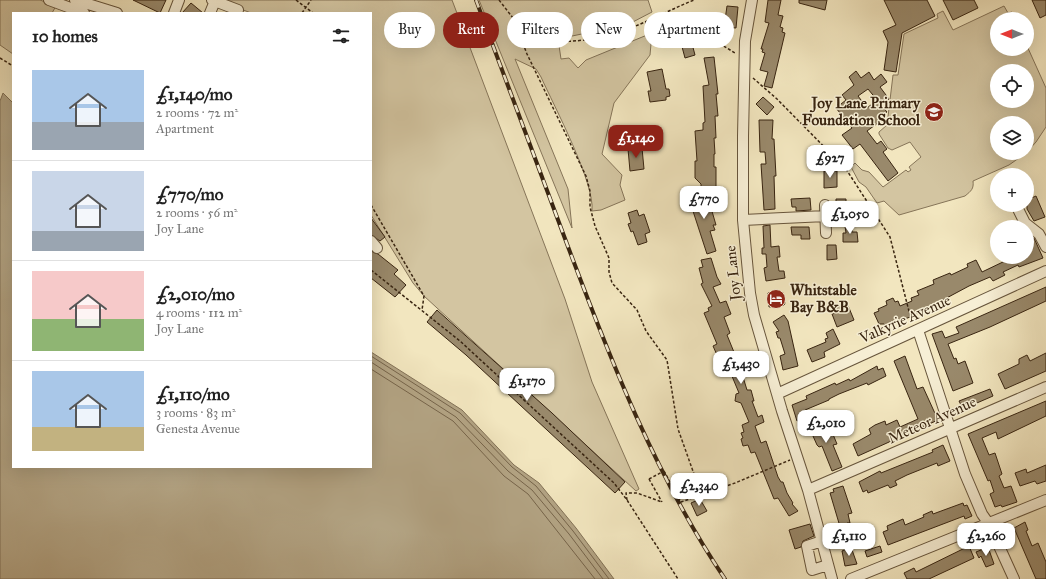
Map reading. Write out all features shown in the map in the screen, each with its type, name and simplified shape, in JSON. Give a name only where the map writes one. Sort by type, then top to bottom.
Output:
[{"type":"street","points":[[49,0],[81,12]]},
{"type":"street","points":[[75,0],[114,12]]},
{"type":"street","points":[[174,12],[179,0]]},
{"type":"street","name":"Joy Lane","points":[[752,0],[744,58],[743,220],[747,269],[754,315],[777,394],[808,490],[832,579]]},
{"type":"street","points":[[210,12],[213,1],[238,10]]},
{"type":"street","points":[[825,205],[826,233]]},
{"type":"street","points":[[1020,212],[1025,223],[1039,234],[1046,247]]},
{"type":"street","points":[[743,220],[826,216]]},
{"type":"street","name":"Valkyrie Avenue","points":[[777,394],[1046,271]]},
{"type":"street","points":[[916,331],[965,474],[982,514],[989,524],[1014,579]]},
{"type":"street","name":"Meteor Avenue","points":[[808,490],[1046,387]]},
{"type":"street","points":[[851,579],[1046,500]]},
{"type":"street","points":[[822,541],[807,546],[812,570],[828,565]]},
{"type":"path","points":[[296,0],[312,12]]},
{"type":"path","points":[[303,12],[311,0]]},
{"type":"path","points":[[499,0],[508,12]]},
{"type":"path","points":[[668,12],[694,0]]},
{"type":"path","points":[[573,41],[597,38],[619,33],[644,23]]},
{"type":"path","points":[[525,48],[586,176],[590,191],[590,207],[595,226],[609,258],[609,272],[612,283],[637,310],[646,331],[668,360],[678,429],[694,474],[703,493]]},
{"type":"path","points":[[728,48],[744,58]]},
{"type":"path","points":[[0,58],[12,65]]},
{"type":"path","points":[[744,70],[777,99],[846,168],[890,236],[916,331]]},
{"type":"path","points":[[372,207],[424,296],[422,310]]},
{"type":"path","points":[[372,271],[460,341],[614,483],[627,500],[678,579]]},
{"type":"path","points":[[627,500],[626,493],[632,492],[662,502],[649,479],[664,471],[681,502],[703,493],[736,483],[798,457]]},
{"type":"shaded area","points":[[0,0],[40,0],[56,6],[53,12],[12,12],[12,53],[0,45]]},
{"type":"shaded area","points":[[218,0],[452,0],[457,12],[443,12],[443,48],[470,48],[565,299],[592,382],[639,489],[636,491],[424,296],[413,283],[372,217],[372,12],[248,12]]},
{"type":"shaded area","points":[[479,0],[648,0],[652,12],[644,12],[644,16],[636,20],[636,12],[581,12],[581,34],[573,36],[573,12],[507,12],[507,48],[559,48],[561,59],[569,58],[578,68],[586,60],[615,48],[636,48],[636,40],[644,36],[644,48],[651,48],[650,55],[614,103],[602,154],[622,175],[620,185],[625,200],[601,210],[592,211],[591,198],[581,164],[541,77],[536,69],[515,59],[568,189],[572,228],[499,48],[499,12],[484,12]]},
{"type":"shaded area","points":[[1004,6],[1007,12],[991,12]]},
{"type":"shaded area","points":[[943,11],[953,30],[990,13],[990,56],[1032,56],[1046,88],[1046,127],[1034,144],[1034,116],[990,116],[990,160],[1016,160],[1002,168],[990,168],[990,173],[973,181],[972,190],[965,196],[899,215],[884,201],[877,203],[866,187],[859,182],[851,167],[855,163],[862,170],[869,172],[883,187],[906,170],[908,172],[911,170],[909,167],[921,157],[910,142],[892,150],[888,148],[879,132],[887,125],[893,75],[898,75],[904,34],[938,18],[937,14]]},
{"type":"water","points":[[3,93],[12,102],[12,468],[372,468],[372,353],[462,410],[514,465],[539,483],[576,528],[614,579],[0,579],[0,101]]},
{"type":"building","points":[[133,0],[166,0],[160,12]]},
{"type":"building","points":[[768,0],[781,0],[778,15],[783,16],[780,27],[783,28],[782,32],[785,33],[772,88],[764,86],[768,72],[760,70],[765,53],[762,52],[763,49],[761,49],[769,23],[765,22]]},
{"type":"building","points":[[799,0],[827,0],[825,10],[799,3]]},
{"type":"building","points":[[884,0],[927,0],[935,16],[902,33],[896,72],[884,70],[888,42],[883,31],[896,25]]},
{"type":"building","points":[[943,0],[974,0],[978,8],[953,20]]},
{"type":"building","points":[[1032,0],[1046,0],[1046,15],[1040,18]]},
{"type":"building","points":[[191,3],[202,12],[183,12]]},
{"type":"building","points":[[727,6],[738,7],[736,28],[734,28],[734,12],[726,12]]},
{"type":"building","points":[[682,48],[693,48],[695,55],[685,58]]},
{"type":"building","points":[[714,57],[718,94],[716,94],[718,116],[715,116],[716,138],[714,138],[716,187],[701,187],[701,184],[695,178],[695,161],[697,161],[695,131],[703,130],[703,123],[705,122],[703,86],[709,85],[704,58]]},
{"type":"building","points":[[662,69],[666,89],[669,89],[670,96],[666,97],[666,100],[650,102],[648,91],[651,91],[647,72]]},
{"type":"building","points":[[856,71],[861,78],[869,72],[874,80],[881,74],[887,82],[880,87],[889,99],[881,105],[887,112],[879,117],[882,120],[867,131],[877,144],[881,141],[887,149],[883,152],[898,173],[888,181],[860,144],[853,149],[842,135],[852,128],[836,108],[846,100],[842,95],[854,85],[849,77]],"holes":[[[868,89],[877,100],[867,108],[858,96]]]},
{"type":"building","points":[[763,97],[774,107],[767,115],[756,104]]},
{"type":"building","points":[[759,120],[773,120],[772,139],[774,139],[776,176],[774,176],[775,209],[764,210],[761,164],[766,164],[765,152],[760,152]]},
{"type":"building","points":[[642,148],[644,169],[630,171],[628,149]]},
{"type":"building","points":[[824,171],[837,171],[837,187],[824,188]]},
{"type":"building","points":[[706,194],[716,225],[713,225],[715,230],[710,231],[716,251],[707,254],[691,205],[692,195]]},
{"type":"building","points":[[1036,196],[1045,217],[1034,221],[1029,212],[1034,212],[1034,197]]},
{"type":"building","points":[[810,198],[811,210],[796,211],[796,207],[792,207],[791,199]]},
{"type":"building","points":[[836,199],[846,199],[846,218],[836,218]]},
{"type":"building","points":[[637,210],[639,216],[644,214],[650,232],[645,234],[647,242],[638,245],[633,231],[631,232],[628,224],[631,223],[628,213]]},
{"type":"building","points":[[372,219],[385,237],[380,241],[372,236]]},
{"type":"building","points":[[770,225],[771,247],[779,246],[780,257],[777,257],[779,271],[784,271],[785,278],[766,281],[764,268],[767,267],[766,254],[762,254],[762,248],[764,248],[763,226]]},
{"type":"building","points":[[845,226],[852,226],[852,232],[857,232],[858,242],[843,242],[843,233],[846,233]]},
{"type":"building","points":[[791,227],[809,227],[810,239],[801,239],[801,235],[792,235]]},
{"type":"building","points":[[1034,238],[1043,258],[1034,261]]},
{"type":"building","points":[[827,245],[836,245],[837,259],[827,260]]},
{"type":"building","points":[[372,251],[378,254],[398,270],[394,274],[406,285],[395,297],[372,279]]},
{"type":"building","points":[[711,258],[717,277],[721,284],[713,287],[720,303],[726,301],[731,314],[724,317],[730,333],[727,335],[738,362],[740,365],[743,363],[746,370],[743,371],[743,377],[747,390],[751,390],[754,401],[752,401],[758,417],[762,415],[764,422],[755,426],[761,443],[766,441],[778,477],[781,482],[783,482],[793,503],[792,504],[798,511],[789,516],[778,498],[774,499],[755,452],[751,453],[748,445],[743,446],[741,439],[743,438],[741,433],[744,432],[742,425],[749,422],[741,403],[735,401],[736,394],[739,393],[724,357],[721,358],[717,355],[713,346],[717,344],[704,313],[709,311],[708,308],[712,306],[701,284],[703,283],[699,268],[703,267],[701,260]]},
{"type":"building","points":[[976,260],[982,272],[999,264],[1027,264],[1019,267],[1018,265],[1003,272],[1005,275],[993,281],[990,277],[969,286],[913,316],[885,326],[884,324],[879,324],[874,313],[879,311],[878,309],[887,305],[886,301],[893,298],[895,302],[898,301],[900,306],[912,301],[911,298],[919,295],[917,291],[934,284],[933,280],[950,273],[951,275],[968,267],[967,264]]},
{"type":"building","points":[[1046,287],[1046,301],[990,327],[948,344],[954,359],[956,358],[958,364],[965,361],[973,383],[953,391],[932,334],[942,331],[945,338],[959,333],[956,327]]},
{"type":"building","name":"Whitstable Bay B&B","points":[[780,291],[785,303],[784,305],[769,307],[768,293]]},
{"type":"building","points":[[847,303],[854,320],[837,327],[832,314],[836,313],[834,308]]},
{"type":"building","points":[[437,310],[552,413],[625,482],[615,493],[466,355],[427,322]]},
{"type":"building","points":[[784,315],[788,321],[798,366],[783,370],[780,356],[785,354],[780,338],[778,338],[776,332],[779,331],[773,322]]},
{"type":"building","points":[[833,329],[840,344],[824,352],[825,357],[812,362],[807,350],[826,342],[825,339],[828,338],[826,333]]},
{"type":"building","points":[[1046,353],[1046,371],[1005,389],[998,374],[1019,364],[1019,359],[1027,355],[1030,361]]},
{"type":"building","points":[[905,356],[917,389],[923,387],[938,420],[858,456],[853,444],[871,434],[869,429],[875,425],[885,421],[886,425],[897,420],[900,427],[918,419],[894,361]]},
{"type":"building","points":[[877,366],[878,370],[883,368],[886,376],[868,385],[867,383],[839,394],[805,410],[808,417],[797,421],[792,405],[807,399],[806,396],[835,383],[836,385],[849,379],[850,381]]},
{"type":"building","points":[[990,389],[993,396],[963,409],[959,401]]},
{"type":"building","points":[[1046,401],[1046,416],[998,439],[996,432],[982,438],[989,455],[995,453],[1002,474],[999,476],[1004,488],[1011,486],[1017,502],[1002,507],[1001,505],[995,507],[990,494],[994,492],[990,480],[988,481],[968,434]]},
{"type":"building","points":[[823,420],[829,433],[832,432],[837,444],[833,445],[842,467],[832,471],[822,446],[819,447],[817,445],[809,427]]},
{"type":"building","points":[[943,445],[950,461],[938,466],[937,463],[907,475],[895,481],[897,485],[890,488],[888,485],[868,493],[867,490],[863,492],[859,482],[880,471],[881,473],[933,452],[932,450]]},
{"type":"building","points":[[1046,465],[1046,481],[1037,484],[1035,481],[1020,486],[1015,473],[1026,469],[1027,473]]},
{"type":"building","points":[[843,486],[852,513],[848,514],[850,523],[847,523],[850,535],[838,539],[836,532],[841,530],[830,493],[834,492],[833,489]]},
{"type":"building","points":[[700,499],[707,511],[697,516],[691,503]]},
{"type":"building","points":[[963,503],[964,506],[967,505],[972,516],[965,519],[964,516],[888,545],[883,532],[888,530],[887,526],[903,519],[905,525],[924,517],[923,515],[932,511],[933,514]]},
{"type":"building","points":[[1025,522],[1028,530],[1026,531],[1032,546],[1038,543],[1046,562],[1046,579],[1036,579],[1014,528]]},
{"type":"building","points":[[810,524],[814,536],[803,541],[801,547],[795,549],[789,530]]},
{"type":"building","points":[[880,546],[882,552],[867,557],[865,551]]},
{"type":"building","points":[[969,546],[974,558],[929,579],[907,579],[904,573],[914,568],[916,572]]},
{"type":"building","points":[[851,547],[857,564],[845,566],[842,551]]},
{"type":"building","points":[[988,547],[994,564],[986,567],[981,556],[979,558],[976,552]]},
{"type":"railway","points":[[476,0],[583,287],[636,416],[677,500],[725,579]]},
{"type":"place","name":"Joy Lane Primary Foundation School","points":[[934,112]]},
{"type":"place","name":"Whitstable Bay B&B","points":[[776,299]]}]
